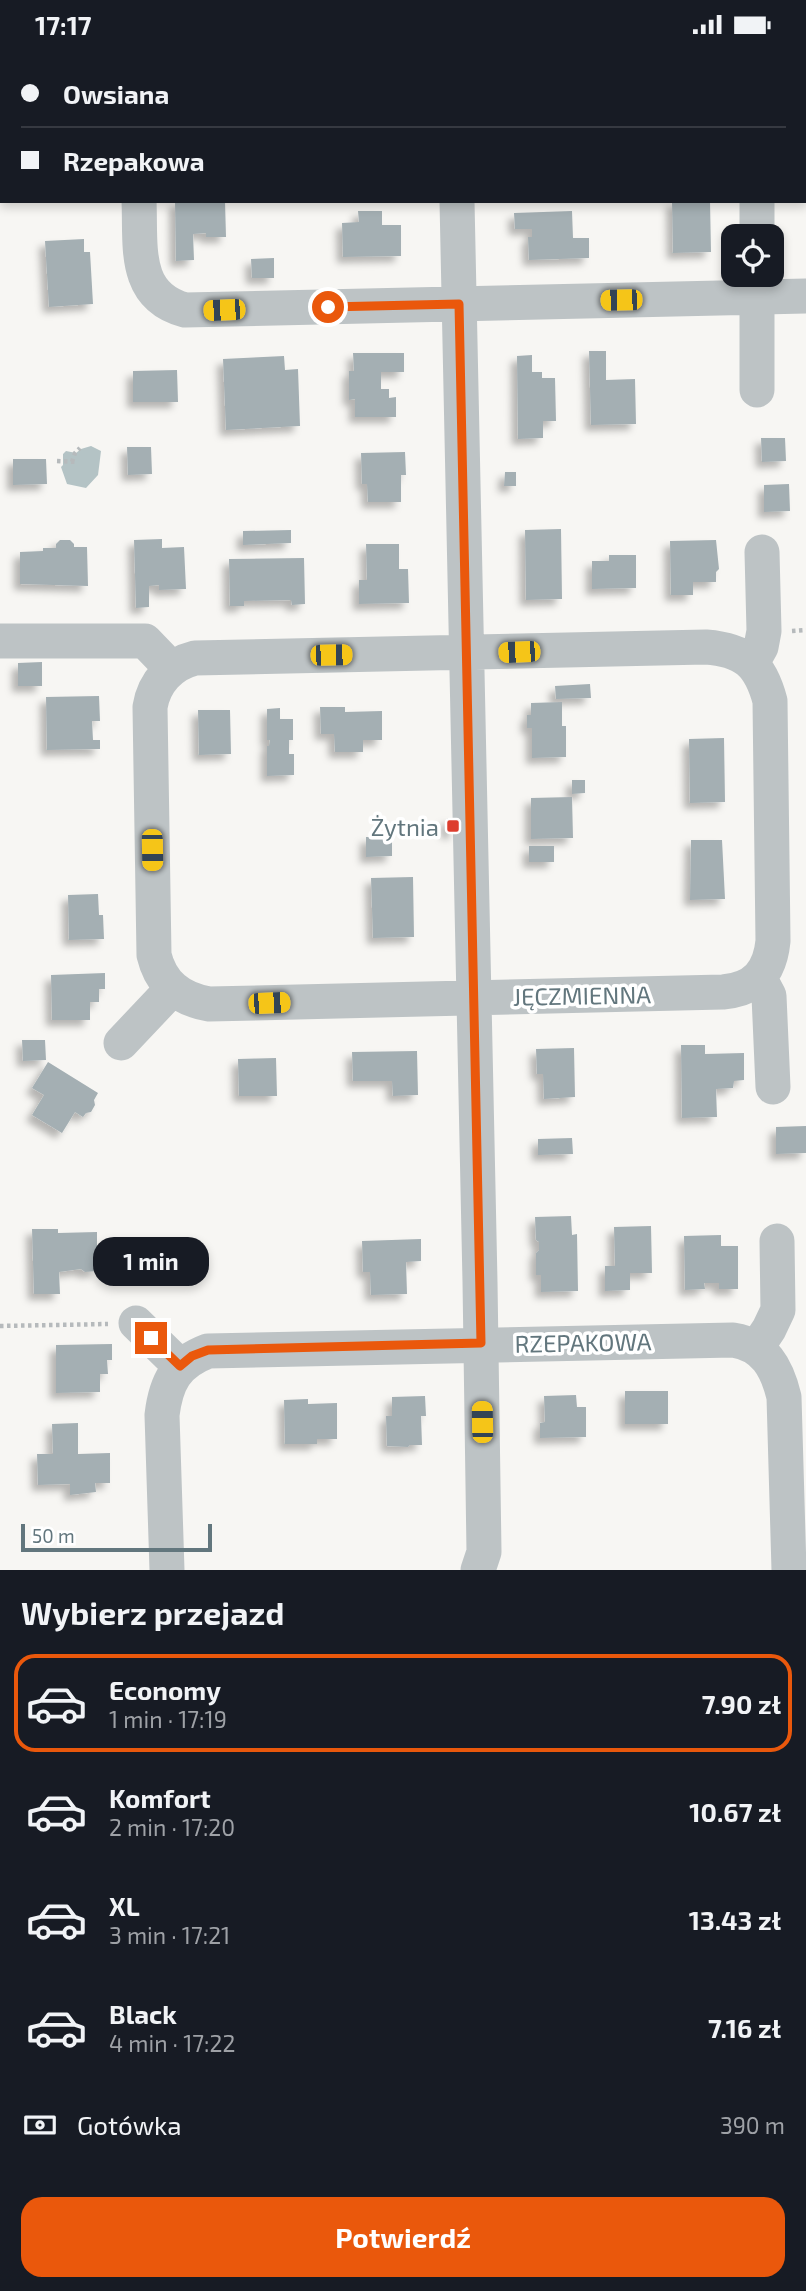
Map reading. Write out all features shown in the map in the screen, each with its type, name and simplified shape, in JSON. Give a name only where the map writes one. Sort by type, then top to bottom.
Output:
[{"type":"street","points":[[139,203],[142,267],[149,286],[171,306],[198,311],[459,304],[740,287]]},
{"type":"street","points":[[457,203],[485,1564]]},
{"type":"street","points":[[757,203],[757,224]]},
{"type":"street","points":[[757,287],[757,390]]},
{"type":"street","points":[[762,287],[806,296]]},
{"type":"street","points":[[752,663],[761,647],[764,631],[762,552]]},
{"type":"street","points":[[0,641],[145,641],[171,668]]},
{"type":"street","points":[[121,1043],[172,989],[158,969],[155,955],[150,707],[157,686],[171,668],[182,661],[195,658],[706,647],[740,654],[752,663],[765,685],[770,715],[773,941],[771,957],[759,977],[769,996],[773,1087]]},
{"type":"street","name":"JĘCZMIENNA","points":[[172,989],[184,997],[209,1004],[723,992],[747,987],[759,977]]},
{"type":"street","points":[[777,1241],[778,1310],[757,1347],[769,1358],[780,1378],[784,1397],[789,1570]]},
{"type":"street","points":[[136,1323],[180,1366],[170,1381],[162,1415],[167,1570]]},
{"type":"street","name":"RZEPAKOWA","points":[[180,1366],[192,1356],[208,1350],[733,1340],[757,1347]]},
{"type":"path","points":[[57,461],[75,462],[75,453],[80,449]]},
{"type":"path","points":[[0,1326],[136,1323]]},
{"type":"shaded area","points":[[91,446],[101,451],[98,475],[86,488],[67,484],[61,467],[63,454],[66,451],[76,453]]},
{"type":"building","points":[[175,203],[225,203],[226,237],[206,237],[206,233],[193,234],[194,260],[176,261]]},
{"type":"building","points":[[672,203],[710,203],[711,252],[673,253]]},
{"type":"building","points":[[358,211],[382,211],[382,225],[401,225],[401,256],[343,257],[342,223],[359,222]]},
{"type":"building","points":[[572,211],[573,238],[589,238],[589,258],[529,260],[528,237],[532,237],[532,229],[515,229],[514,213]]},
{"type":"building","points":[[84,239],[84,252],[90,252],[93,304],[49,307],[45,241]]},
{"type":"building","points":[[274,258],[274,278],[252,278],[251,259]]},
{"type":"building","points":[[589,351],[606,351],[606,380],[635,379],[636,424],[591,425]]},
{"type":"building","points":[[353,353],[404,353],[404,372],[381,372],[381,389],[389,389],[389,398],[396,397],[396,417],[355,417],[355,399],[349,400],[349,371],[354,371]]},
{"type":"building","points":[[532,355],[532,372],[542,372],[542,378],[555,378],[556,421],[543,421],[543,438],[518,439],[517,356]]},
{"type":"building","points":[[284,356],[285,370],[298,369],[300,426],[226,430],[223,359]]},
{"type":"building","points":[[177,370],[178,402],[133,402],[133,371]]},
{"type":"building","points":[[761,438],[785,438],[786,461],[762,462]]},
{"type":"building","points":[[127,447],[151,447],[152,474],[128,475]]},
{"type":"building","points":[[405,452],[406,475],[401,475],[401,502],[368,502],[367,484],[362,484],[361,453]]},
{"type":"building","points":[[13,459],[46,459],[47,484],[13,485]]},
{"type":"building","points":[[505,472],[516,472],[516,486],[504,486]]},
{"type":"building","points":[[789,484],[790,511],[764,512],[764,485]]},
{"type":"building","points":[[561,529],[562,599],[526,600],[525,530]]},
{"type":"building","points":[[291,530],[291,543],[243,545],[243,531]]},
{"type":"building","points":[[162,539],[162,548],[184,547],[186,589],[159,590],[159,585],[149,586],[149,607],[136,608],[134,540]]},
{"type":"building","points":[[60,540],[70,540],[74,547],[87,547],[88,586],[20,584],[20,552],[56,548]]},
{"type":"building","points":[[716,540],[719,569],[716,572],[716,582],[693,582],[693,595],[671,595],[670,541]]},
{"type":"building","points":[[366,544],[399,544],[399,569],[408,569],[409,603],[359,604],[359,580],[367,580]]},
{"type":"building","points":[[609,555],[636,555],[636,588],[592,589],[592,561],[609,561]]},
{"type":"building","points":[[304,558],[305,604],[292,605],[291,600],[244,601],[244,606],[230,606],[229,559]]},
{"type":"building","points":[[42,662],[42,686],[18,686],[18,663]]},
{"type":"building","points":[[590,684],[591,698],[556,699],[555,686]]},
{"type":"building","points":[[99,696],[100,721],[92,721],[93,740],[100,740],[100,749],[47,750],[46,697]]},
{"type":"building","points":[[562,702],[562,726],[566,726],[566,757],[532,758],[532,728],[527,728],[531,703]]},
{"type":"building","points":[[320,707],[345,707],[345,712],[382,711],[382,740],[363,740],[363,752],[335,752],[334,734],[321,734]]},
{"type":"building","points":[[280,708],[280,719],[293,719],[293,740],[289,740],[289,754],[294,754],[294,775],[267,776],[267,746],[270,740],[267,740],[267,709]]},
{"type":"building","points":[[198,710],[230,710],[231,754],[199,755]]},
{"type":"building","points":[[724,738],[725,802],[690,803],[689,739]]},
{"type":"building","points":[[572,780],[585,780],[585,793],[572,794]]},
{"type":"building","points":[[572,797],[573,838],[531,839],[531,798]]},
{"type":"building","points":[[447,818],[455,818],[455,833],[447,833]]},
{"type":"building","points":[[366,837],[392,837],[392,856],[366,857]]},
{"type":"building","points":[[691,840],[722,840],[725,899],[690,900]]},
{"type":"building","points":[[529,846],[554,846],[554,862],[529,862]]},
{"type":"building","points":[[413,877],[414,937],[373,938],[371,878]]},
{"type":"building","points":[[98,894],[99,915],[103,915],[104,939],[69,940],[68,895]]},
{"type":"building","points":[[105,973],[105,989],[99,989],[99,1002],[90,1002],[90,1020],[52,1020],[51,975]]},
{"type":"building","points":[[22,1040],[45,1040],[46,1060],[23,1061]]},
{"type":"building","points":[[681,1045],[705,1045],[705,1054],[744,1053],[744,1080],[734,1081],[733,1088],[716,1089],[717,1117],[682,1118]]},
{"type":"building","points":[[574,1048],[575,1097],[544,1099],[543,1074],[537,1074],[536,1049]]},
{"type":"building","points":[[417,1051],[418,1095],[393,1096],[392,1081],[353,1081],[352,1052]]},
{"type":"building","points":[[276,1058],[277,1096],[239,1096],[238,1059]]},
{"type":"building","points":[[48,1062],[98,1093],[91,1112],[83,1117],[75,1112],[62,1133],[32,1115],[44,1095],[32,1088]]},
{"type":"building","points":[[806,1126],[806,1153],[776,1154],[776,1127]]},
{"type":"building","points":[[572,1138],[573,1154],[538,1155],[538,1139]]},
{"type":"building","points":[[571,1216],[572,1235],[577,1234],[578,1291],[541,1292],[541,1275],[536,1275],[539,1242],[536,1240],[535,1217]]},
{"type":"building","points":[[651,1226],[652,1273],[630,1273],[630,1290],[605,1291],[605,1266],[615,1266],[614,1227]]},
{"type":"building","points":[[32,1229],[58,1229],[58,1233],[97,1232],[97,1271],[85,1272],[81,1269],[59,1272],[60,1294],[34,1294]]},
{"type":"building","points":[[721,1235],[721,1246],[738,1246],[738,1289],[719,1289],[719,1283],[704,1283],[705,1289],[685,1290],[684,1236]]},
{"type":"building","points":[[421,1239],[421,1261],[406,1262],[407,1294],[371,1295],[370,1272],[363,1272],[362,1241]]},
{"type":"building","points":[[112,1344],[112,1360],[107,1360],[108,1374],[100,1374],[100,1392],[56,1393],[56,1345]]},
{"type":"building","points":[[625,1391],[668,1391],[668,1424],[625,1424]]},
{"type":"building","points":[[576,1395],[577,1407],[586,1407],[586,1437],[540,1438],[540,1423],[545,1422],[544,1396]]},
{"type":"building","points":[[425,1396],[426,1416],[421,1416],[422,1445],[387,1446],[386,1416],[392,1416],[392,1397]]},
{"type":"building","points":[[308,1399],[308,1404],[337,1403],[337,1439],[317,1439],[317,1444],[285,1444],[284,1400]]},
{"type":"building","points":[[78,1423],[78,1454],[110,1453],[110,1483],[95,1483],[96,1492],[70,1495],[70,1484],[38,1485],[37,1454],[53,1454],[52,1424]]},
{"type":"place","name":"Żytnia","points":[[453,826]]},
{"type":"route","points":[[151,1338],[180,1366],[192,1356],[208,1350],[481,1343],[459,304],[328,307]]}]
